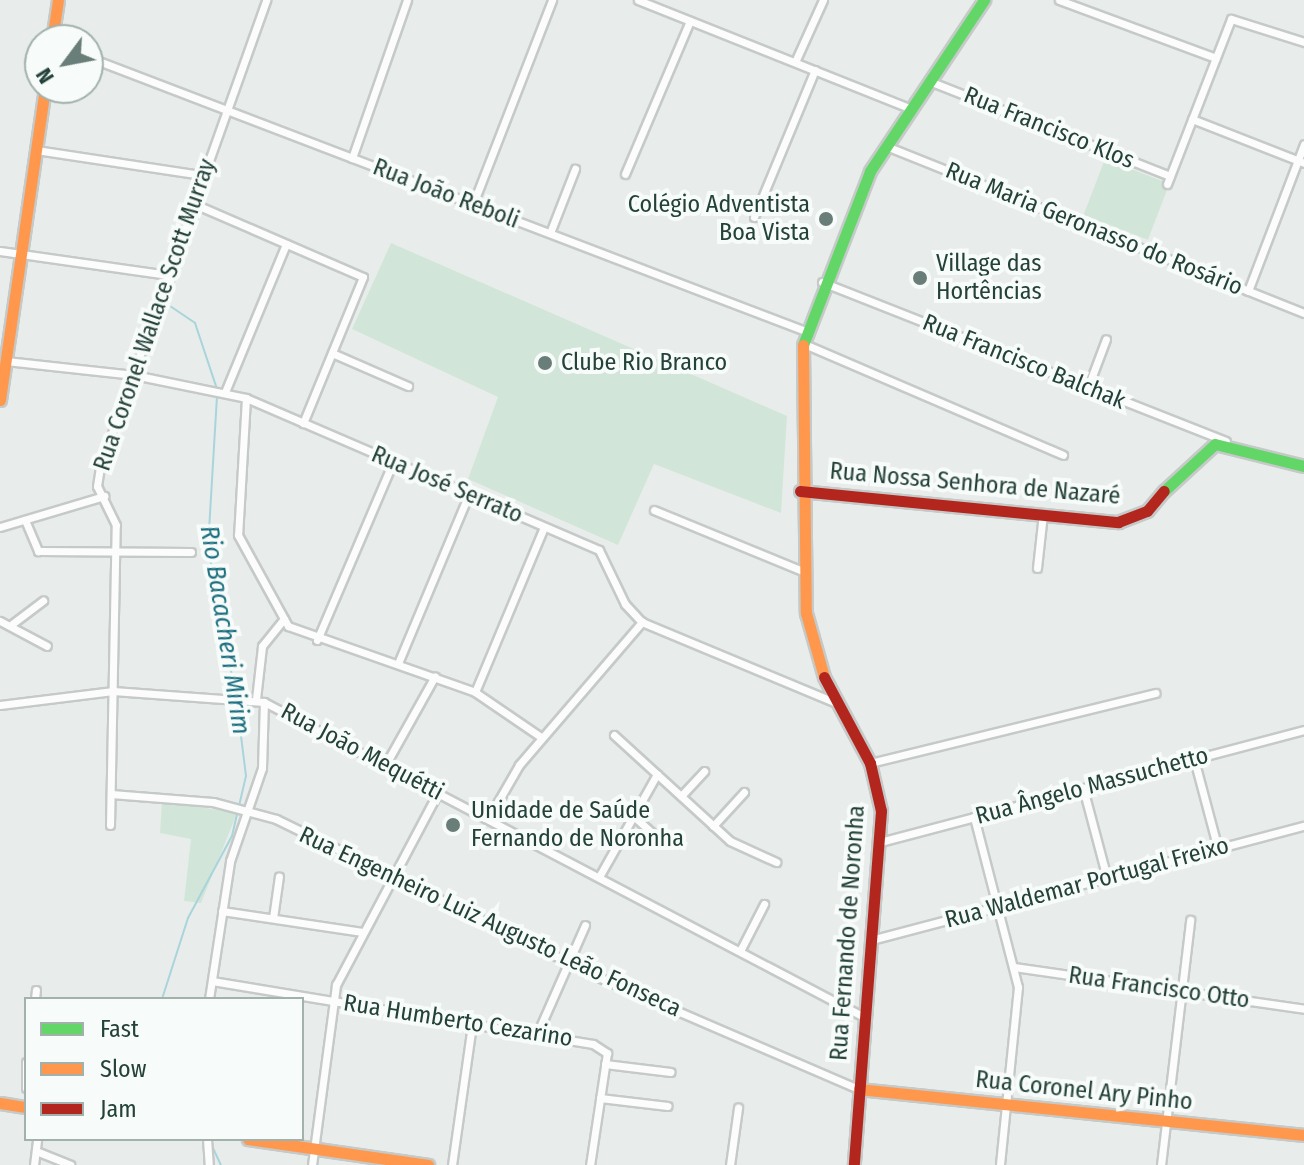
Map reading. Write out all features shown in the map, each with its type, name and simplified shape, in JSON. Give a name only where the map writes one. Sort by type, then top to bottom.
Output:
[{"type":"street","points":[[54,24],[58,0]]},
{"type":"street","name":"Rua Coronel Wallace Scott Murray","points":[[110,825],[115,512],[97,486],[192,203],[266,0]]},
{"type":"street","points":[[352,158],[407,0]]},
{"type":"street","points":[[473,204],[552,0]]},
{"type":"street","points":[[638,0],[910,108]]},
{"type":"street","points":[[795,62],[823,0]]},
{"type":"street","name":"Rua Fernando de Noronha","points":[[854,1165],[880,842],[870,763],[837,703],[813,649],[803,571],[800,491],[803,337],[822,282],[884,145],[984,0]]},
{"type":"street","points":[[1059,0],[1216,58]]},
{"type":"street","points":[[1301,162],[1192,119],[1234,16],[1304,42]]},
{"type":"street","points":[[625,174],[690,21]]},
{"type":"street","name":"Rua João Reboli","points":[[104,63],[550,233],[803,337],[1063,455]]},
{"type":"street","points":[[754,217],[815,70]]},
{"type":"street","name":"Rua Francisco Klos","points":[[929,81],[1168,180],[1192,119]]},
{"type":"street","points":[[0,400],[43,104]]},
{"type":"street","points":[[1248,291],[1301,162],[1304,144]]},
{"type":"street","name":"Rua Maria Geronasso do Rosário","points":[[884,145],[1304,313]]},
{"type":"street","points":[[36,150],[202,175]]},
{"type":"street","points":[[550,233],[575,169]]},
{"type":"street","points":[[192,203],[363,277],[303,423]]},
{"type":"street","points":[[220,391],[286,244]]},
{"type":"street","points":[[0,251],[168,275]]},
{"type":"street","name":"Rua Francisco Balchak","points":[[822,282],[1226,441]]},
{"type":"street","points":[[1088,387],[1106,339]]},
{"type":"street","points":[[332,353],[408,386]]},
{"type":"street","name":"Rua José Serrato","points":[[6,361],[134,375],[246,398],[604,553],[620,596],[642,622]]},
{"type":"street","points":[[246,398],[238,535],[284,619],[317,640],[399,661],[475,692],[541,737]]},
{"type":"street","points":[[1226,441],[1304,466]]},
{"type":"street","name":"Rua Nossa Senhora de Nazaré","points":[[800,491],[1118,522],[1139,516],[1198,453],[1226,441]]},
{"type":"street","points":[[317,640],[393,462]]},
{"type":"street","points":[[86,502],[97,486]]},
{"type":"street","points":[[399,661],[469,494]]},
{"type":"street","points":[[0,527],[104,496]]},
{"type":"street","points":[[654,510],[803,571]]},
{"type":"street","points":[[1037,568],[1043,514]]},
{"type":"street","points":[[25,520],[35,550],[116,556],[191,552]]},
{"type":"street","points":[[475,692],[544,527]]},
{"type":"street","points":[[12,624],[43,601]]},
{"type":"street","points":[[209,997],[222,911],[247,809],[262,768],[262,646],[284,619]]},
{"type":"street","points":[[0,621],[12,624],[47,646]]},
{"type":"street","points":[[488,819],[541,737],[642,622],[837,703]]},
{"type":"street","points":[[387,762],[435,676]]},
{"type":"street","name":"Rua João Mequétti","points":[[0,705],[113,691],[260,700],[387,762],[488,819],[864,1017]]},
{"type":"street","points":[[870,763],[1156,693]]},
{"type":"street","name":"Rua Ângelo Massuchetto","points":[[880,842],[1304,730]]},
{"type":"street","points":[[614,735],[713,826],[776,862]]},
{"type":"street","points":[[1194,759],[1218,849]]},
{"type":"street","points":[[681,796],[704,771]]},
{"type":"street","points":[[599,877],[639,795],[657,774]]},
{"type":"street","points":[[1083,788],[1107,878]]},
{"type":"street","points":[[312,1165],[335,1001],[362,932],[438,792]]},
{"type":"street","points":[[713,826],[744,792]]},
{"type":"street","name":"Rua Engenheiro Luiz Augusto Leão Fonseca","points":[[111,794],[247,809],[569,962],[859,1089]]},
{"type":"street","points":[[630,813],[658,838]]},
{"type":"street","points":[[974,817],[1014,967],[1000,1165]]},
{"type":"street","name":"Rua Waldemar Portugal Freixo","points":[[871,940],[1304,826]]},
{"type":"street","points":[[273,918],[279,876]]},
{"type":"street","points":[[740,951],[764,904]]},
{"type":"street","points":[[222,911],[362,932]]},
{"type":"street","points":[[1161,1165],[1190,920]]},
{"type":"street","points":[[537,1034],[585,925]]},
{"type":"street","name":"Rua Francisco Otto","points":[[1014,967],[1304,1009]]},
{"type":"street","name":"Rua Humberto Cezarino","points":[[212,981],[537,1034],[607,1053],[605,1064]]},
{"type":"street","points":[[452,1165],[472,1024]]},
{"type":"street","points":[[590,1165],[605,1064],[671,1072]]},
{"type":"street","name":"Rua Coronel Ary Pinho","points":[[859,1089],[1304,1135]]},
{"type":"street","points":[[600,1098],[668,1106]]},
{"type":"street","points":[[0,1103],[24,1107]]},
{"type":"street","points":[[730,1165],[738,1108]]},
{"type":"street","points":[[34,1165],[37,1141]]},
{"type":"street","points":[[207,1141],[209,1165]]},
{"type":"street","points":[[261,1141],[428,1165]]},
{"type":"street","points":[[36,1151],[70,1165]]},
{"type":"green space","points":[[1105,159],[1169,184],[1148,240],[1083,215]]},
{"type":"green space","name":"Clube Rio Branco","points":[[391,243],[787,416],[781,513],[654,464],[618,545],[468,479],[498,397],[352,329]]},
{"type":"green space","points":[[162,801],[237,813],[201,903],[184,901],[191,839],[160,833]]},
{"type":"waterway","name":"Rio Bacacheri Mirim","points":[[200,203],[211,172]]},
{"type":"waterway","name":"Rio Bacacheri Mirim","points":[[198,209],[167,304],[195,323],[217,389]]},
{"type":"waterway","name":"Rio Bacacheri Mirim","points":[[217,396],[208,547],[236,698]]},
{"type":"waterway","name":"Rio Bacacheri Mirim","points":[[163,997],[188,918],[232,836],[246,776],[237,704]]},
{"type":"waterway","name":"Rio Bacacheri Mirim","points":[[212,1146],[221,1165]]},
{"type":"traffic: fast","points":[[803,345],[870,171],[984,0]]},
{"type":"traffic: fast","points":[[1164,491],[1215,444],[1304,466]]},
{"type":"traffic: slow","points":[[54,24],[58,0]]},
{"type":"traffic: slow","points":[[0,400],[43,104]]},
{"type":"traffic: slow","points":[[803,345],[806,613],[824,677]]},
{"type":"traffic: slow","points":[[859,1089],[1304,1135]]},
{"type":"traffic: slow","points":[[0,1103],[24,1107]]},
{"type":"traffic: slow","points":[[262,1141],[428,1165]]},
{"type":"traffic: jam","points":[[800,491],[1118,522],[1147,511],[1164,491]]},
{"type":"traffic: jam","points":[[824,677],[870,763],[881,811],[854,1165]]},
{"type":"place","name":"Colégio Adventista Boa Vista","points":[[826,219]]},
{"type":"place","name":"Village das Hortências","points":[[920,278]]},
{"type":"place","name":"Clube Rio Branco","points":[[545,363]]},
{"type":"place","name":"Unidade de Saúde Fernando de Noronha","points":[[453,825]]}]
